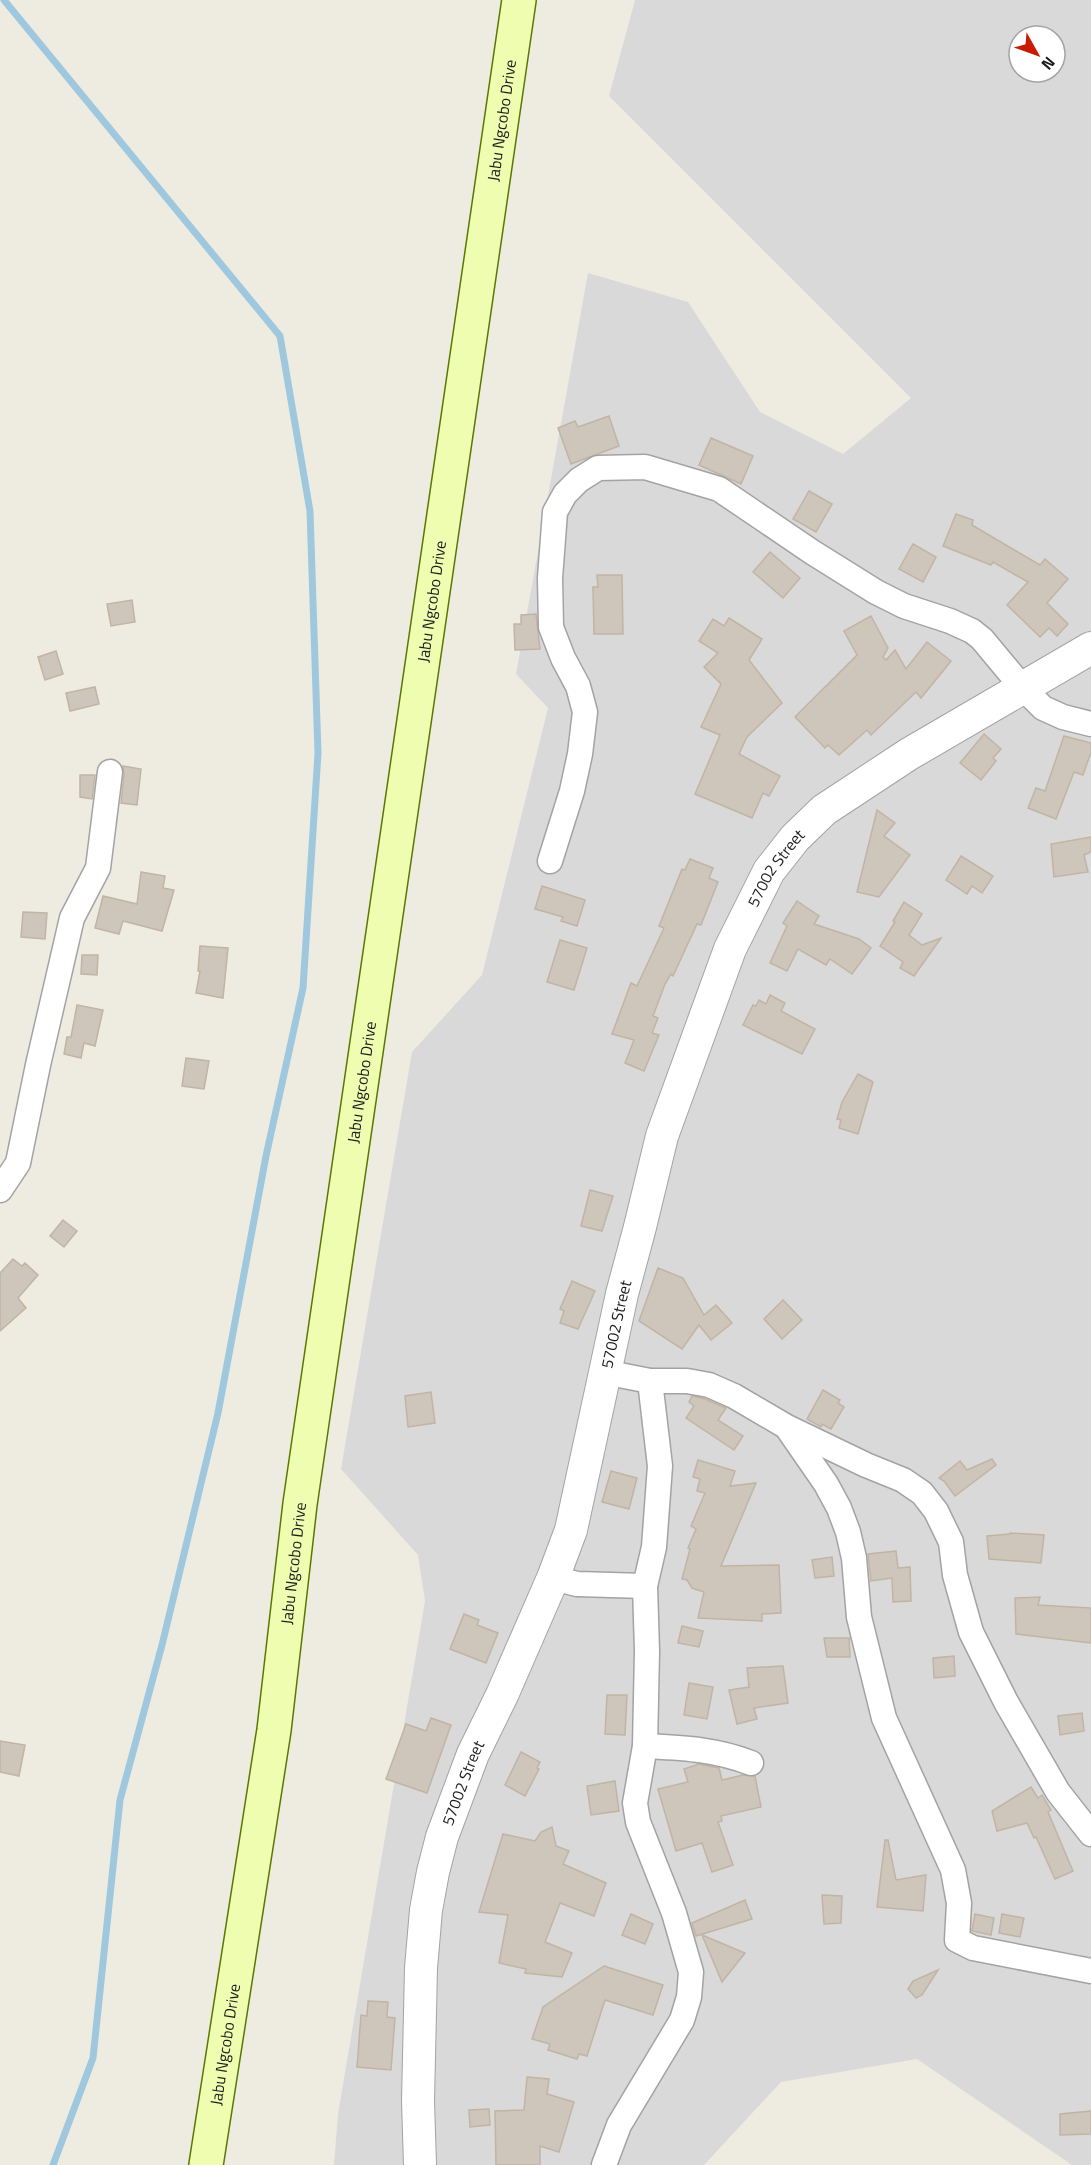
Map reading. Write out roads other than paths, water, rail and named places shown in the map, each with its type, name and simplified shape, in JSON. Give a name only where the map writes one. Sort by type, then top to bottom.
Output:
[{"type":"main road","name":"Jabu Ngcobo Drive","points":[[206,2165],[274,1730],[300,1504],[519,0]]},
{"type":"street","points":[[550,861],[572,791],[580,754],[585,712],[578,686],[563,658],[551,627],[550,578],[555,512],[565,494],[579,480],[598,468],[645,466],[719,489],[876,592],[904,606],[972,631],[982,639],[1022,687],[1043,708],[1064,717],[1091,724]]},
{"type":"street","name":"57002 Street","points":[[420,2165],[418,2101],[421,1968],[426,1910],[433,1872],[442,1837],[473,1755],[553,1578],[571,1530],[604,1372],[662,1136],[730,949],[770,870],[795,838],[824,810],[909,754],[1091,648]]},
{"type":"street","points":[[0,1190],[18,1163],[72,918],[98,868],[110,772]]},
{"type":"street","points":[[604,1372],[650,1381],[687,1381],[709,1385],[734,1396],[787,1427],[903,1480],[922,1493],[936,1511],[951,1542],[955,1575],[971,1632],[1006,1701],[1058,1792],[1091,1834]]},
{"type":"street","points":[[604,2165],[619,2125],[682,2020],[689,1997],[691,1972],[677,1922],[638,1822],[635,1803],[645,1746],[647,1651],[645,1586],[654,1547],[660,1466],[650,1381]]},
{"type":"street","points":[[787,1427],[826,1484],[839,1508],[848,1532],[854,1558],[859,1617],[884,1718],[953,1870],[959,1904],[957,1940],[973,1948],[1091,1971]]},
{"type":"street","points":[[553,1578],[577,1584],[645,1586]]},
{"type":"street","points":[[645,1746],[695,1748],[728,1754],[751,1763]]},
{"type":"waterway","points":[[4,0],[280,336],[310,511],[318,753],[303,988],[266,1156],[218,1413],[162,1645],[120,1800],[93,2058],[53,2165]]}]
